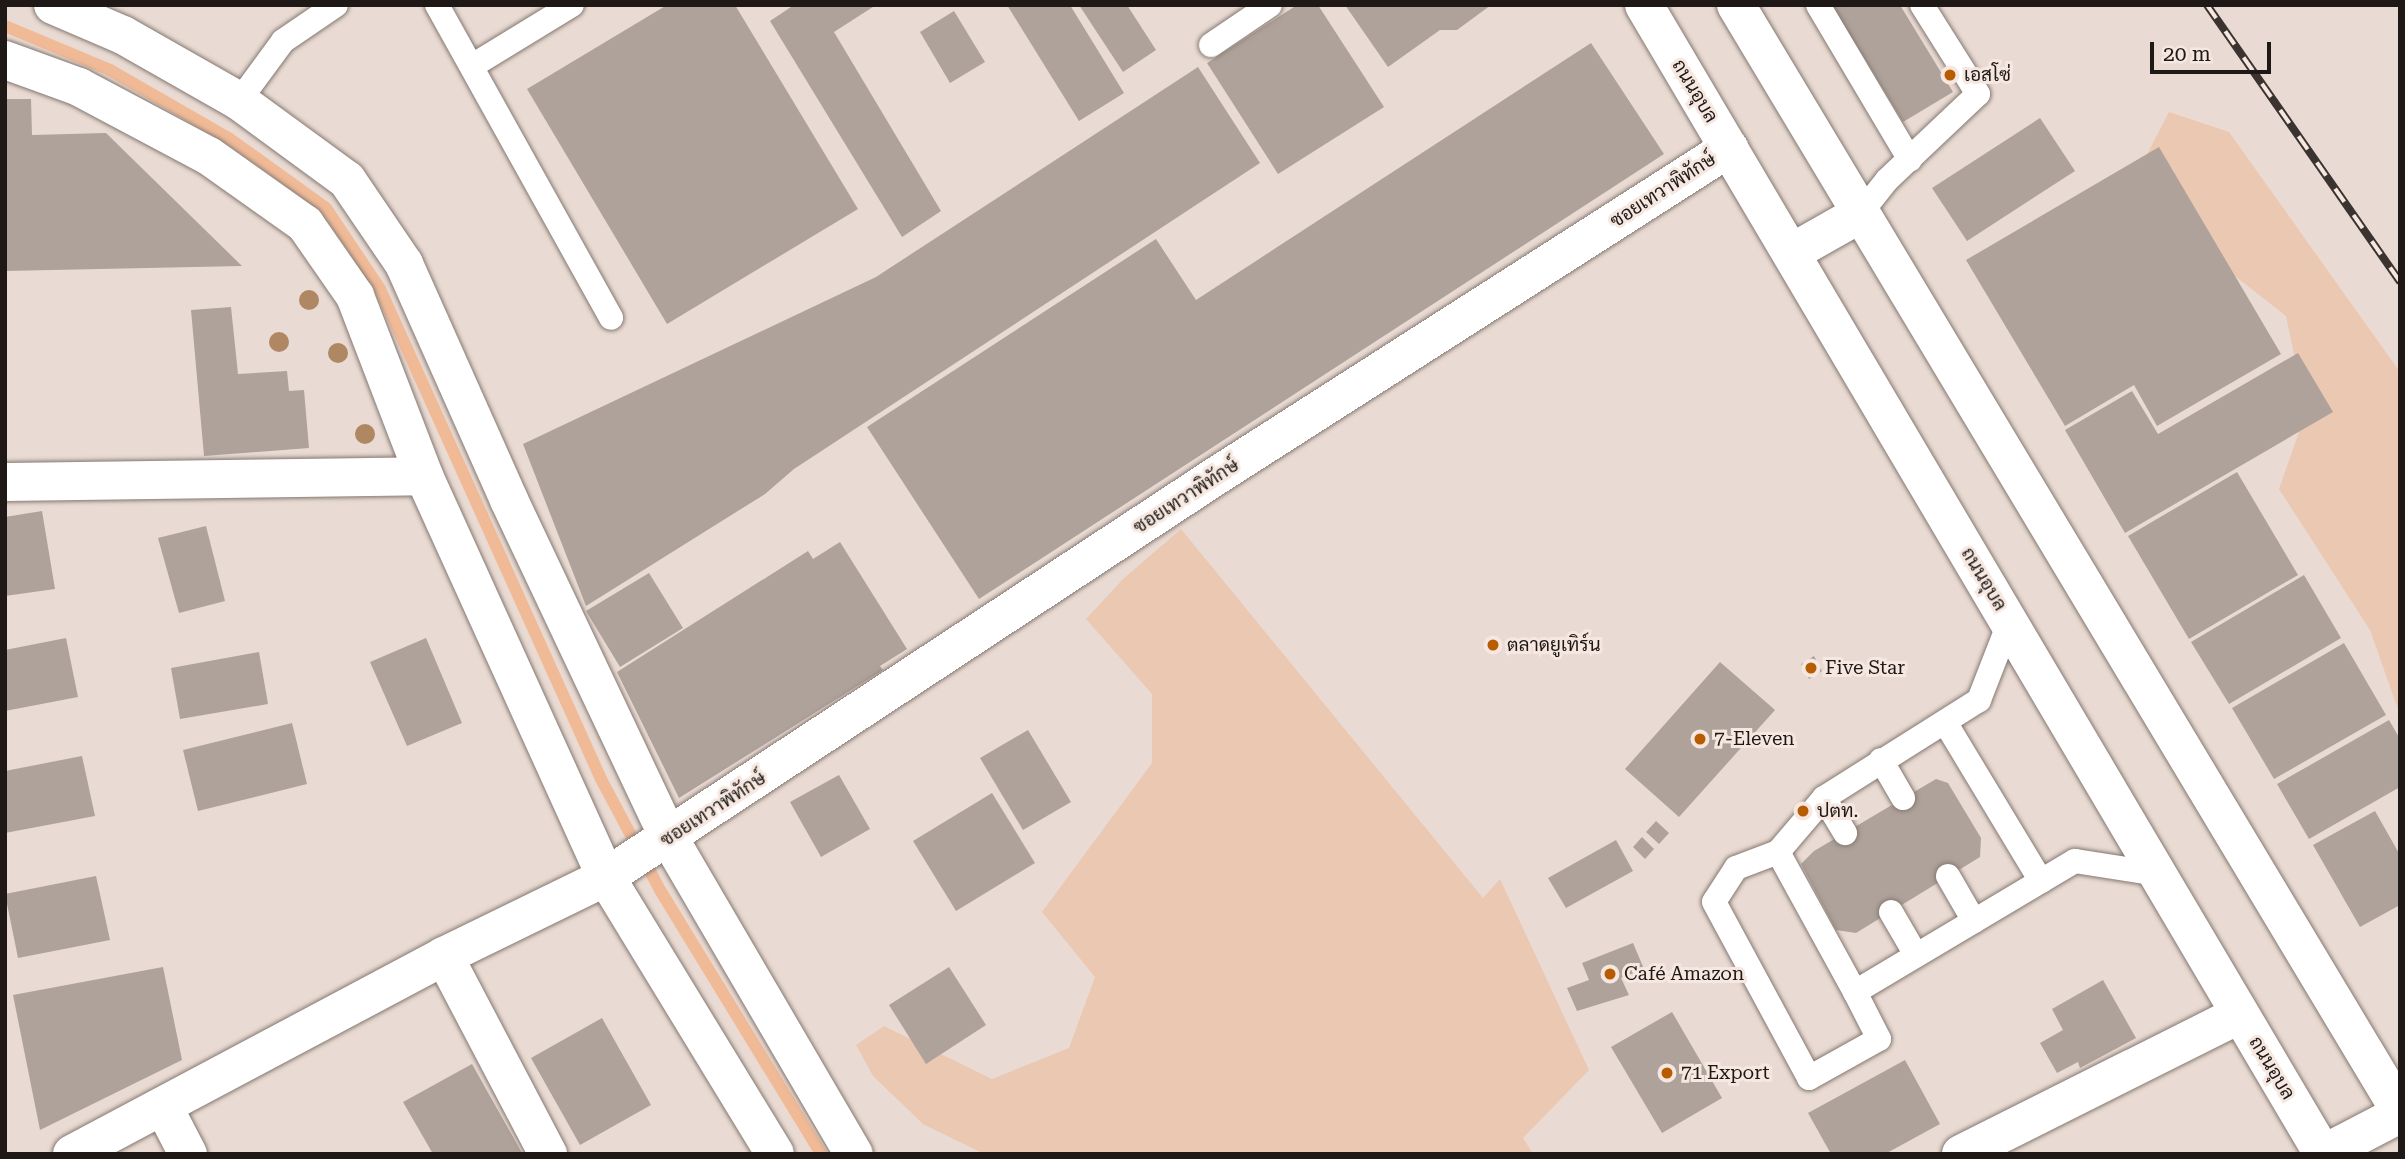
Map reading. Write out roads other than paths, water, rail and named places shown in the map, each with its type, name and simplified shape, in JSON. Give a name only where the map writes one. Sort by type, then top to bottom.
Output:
[{"type":"street","points":[[53,5],[123,35],[239,101],[347,180],[404,264],[509,500],[636,858],[854,1154]]},
{"type":"street","name":"ถนนอุบล","points":[[1644,5],[2323,1154]]},
{"type":"street","points":[[1737,5],[2400,1113],[2323,1154]]},
{"type":"street","points":[[5,60],[79,87],[209,156],[305,224],[355,296],[424,476],[636,858],[775,1154]]},
{"type":"street","name":"ซอยเทวาพิทักษ์","points":[[72,1154],[444,956],[636,858],[1216,476],[1729,148]]},
{"type":"street","points":[[1791,253],[1860,214]]},
{"type":"street","points":[[5,482],[424,476]]},
{"type":"street","points":[[444,956],[548,1154]]},
{"type":"street","points":[[1961,1154],[2240,1014]]},
{"type":"street","points":[[163,1106],[188,1154]]},
{"type":"lane","points":[[239,101],[283,41],[336,5]]},
{"type":"lane","points":[[438,5],[611,318]]},
{"type":"lane","points":[[472,66],[572,5]]},
{"type":"lane","points":[[1211,45],[1270,5]]},
{"type":"lane","points":[[1860,214],[1910,160],[1978,94],[1941,55],[1918,10]]},
{"type":"lane","points":[[1830,18],[1865,72],[1910,160]]},
{"type":"lane","points":[[1778,852],[1879,1039],[1809,1078],[1714,902],[1736,868],[1778,852],[1824,798],[1979,700],[2009,623]]},
{"type":"lane","points":[[1945,722],[2041,881]]},
{"type":"lane","points":[[1881,760],[1903,798]]},
{"type":"lane","points":[[1824,798],[1845,833]]},
{"type":"lane","points":[[1855,992],[2075,861],[2158,874]]},
{"type":"lane","points":[[1948,876],[1974,921]]},
{"type":"lane","points":[[1891,912],[1916,955]]},
{"type":"waterway","points":[[5,26],[110,70],[230,139],[326,208],[380,289],[601,779],[660,890],[821,1154]]},
{"type":"railway","points":[[2207,5],[2400,282]]},
{"type":"place","name":"เอสโซ่","points":[[1950,75]]},
{"type":"place","name":"ตลาดยูเทิร์น","points":[[1493,645]]},
{"type":"place","name":"Five Star","points":[[1811,668]]},
{"type":"place","name":"7-Eleven","points":[[1700,739]]},
{"type":"place","name":"ปตท.","points":[[1803,811]]},
{"type":"place","name":"Café Amazon","points":[[1610,974]]},
{"type":"place","name":"71 Export","points":[[1667,1073]]}]
